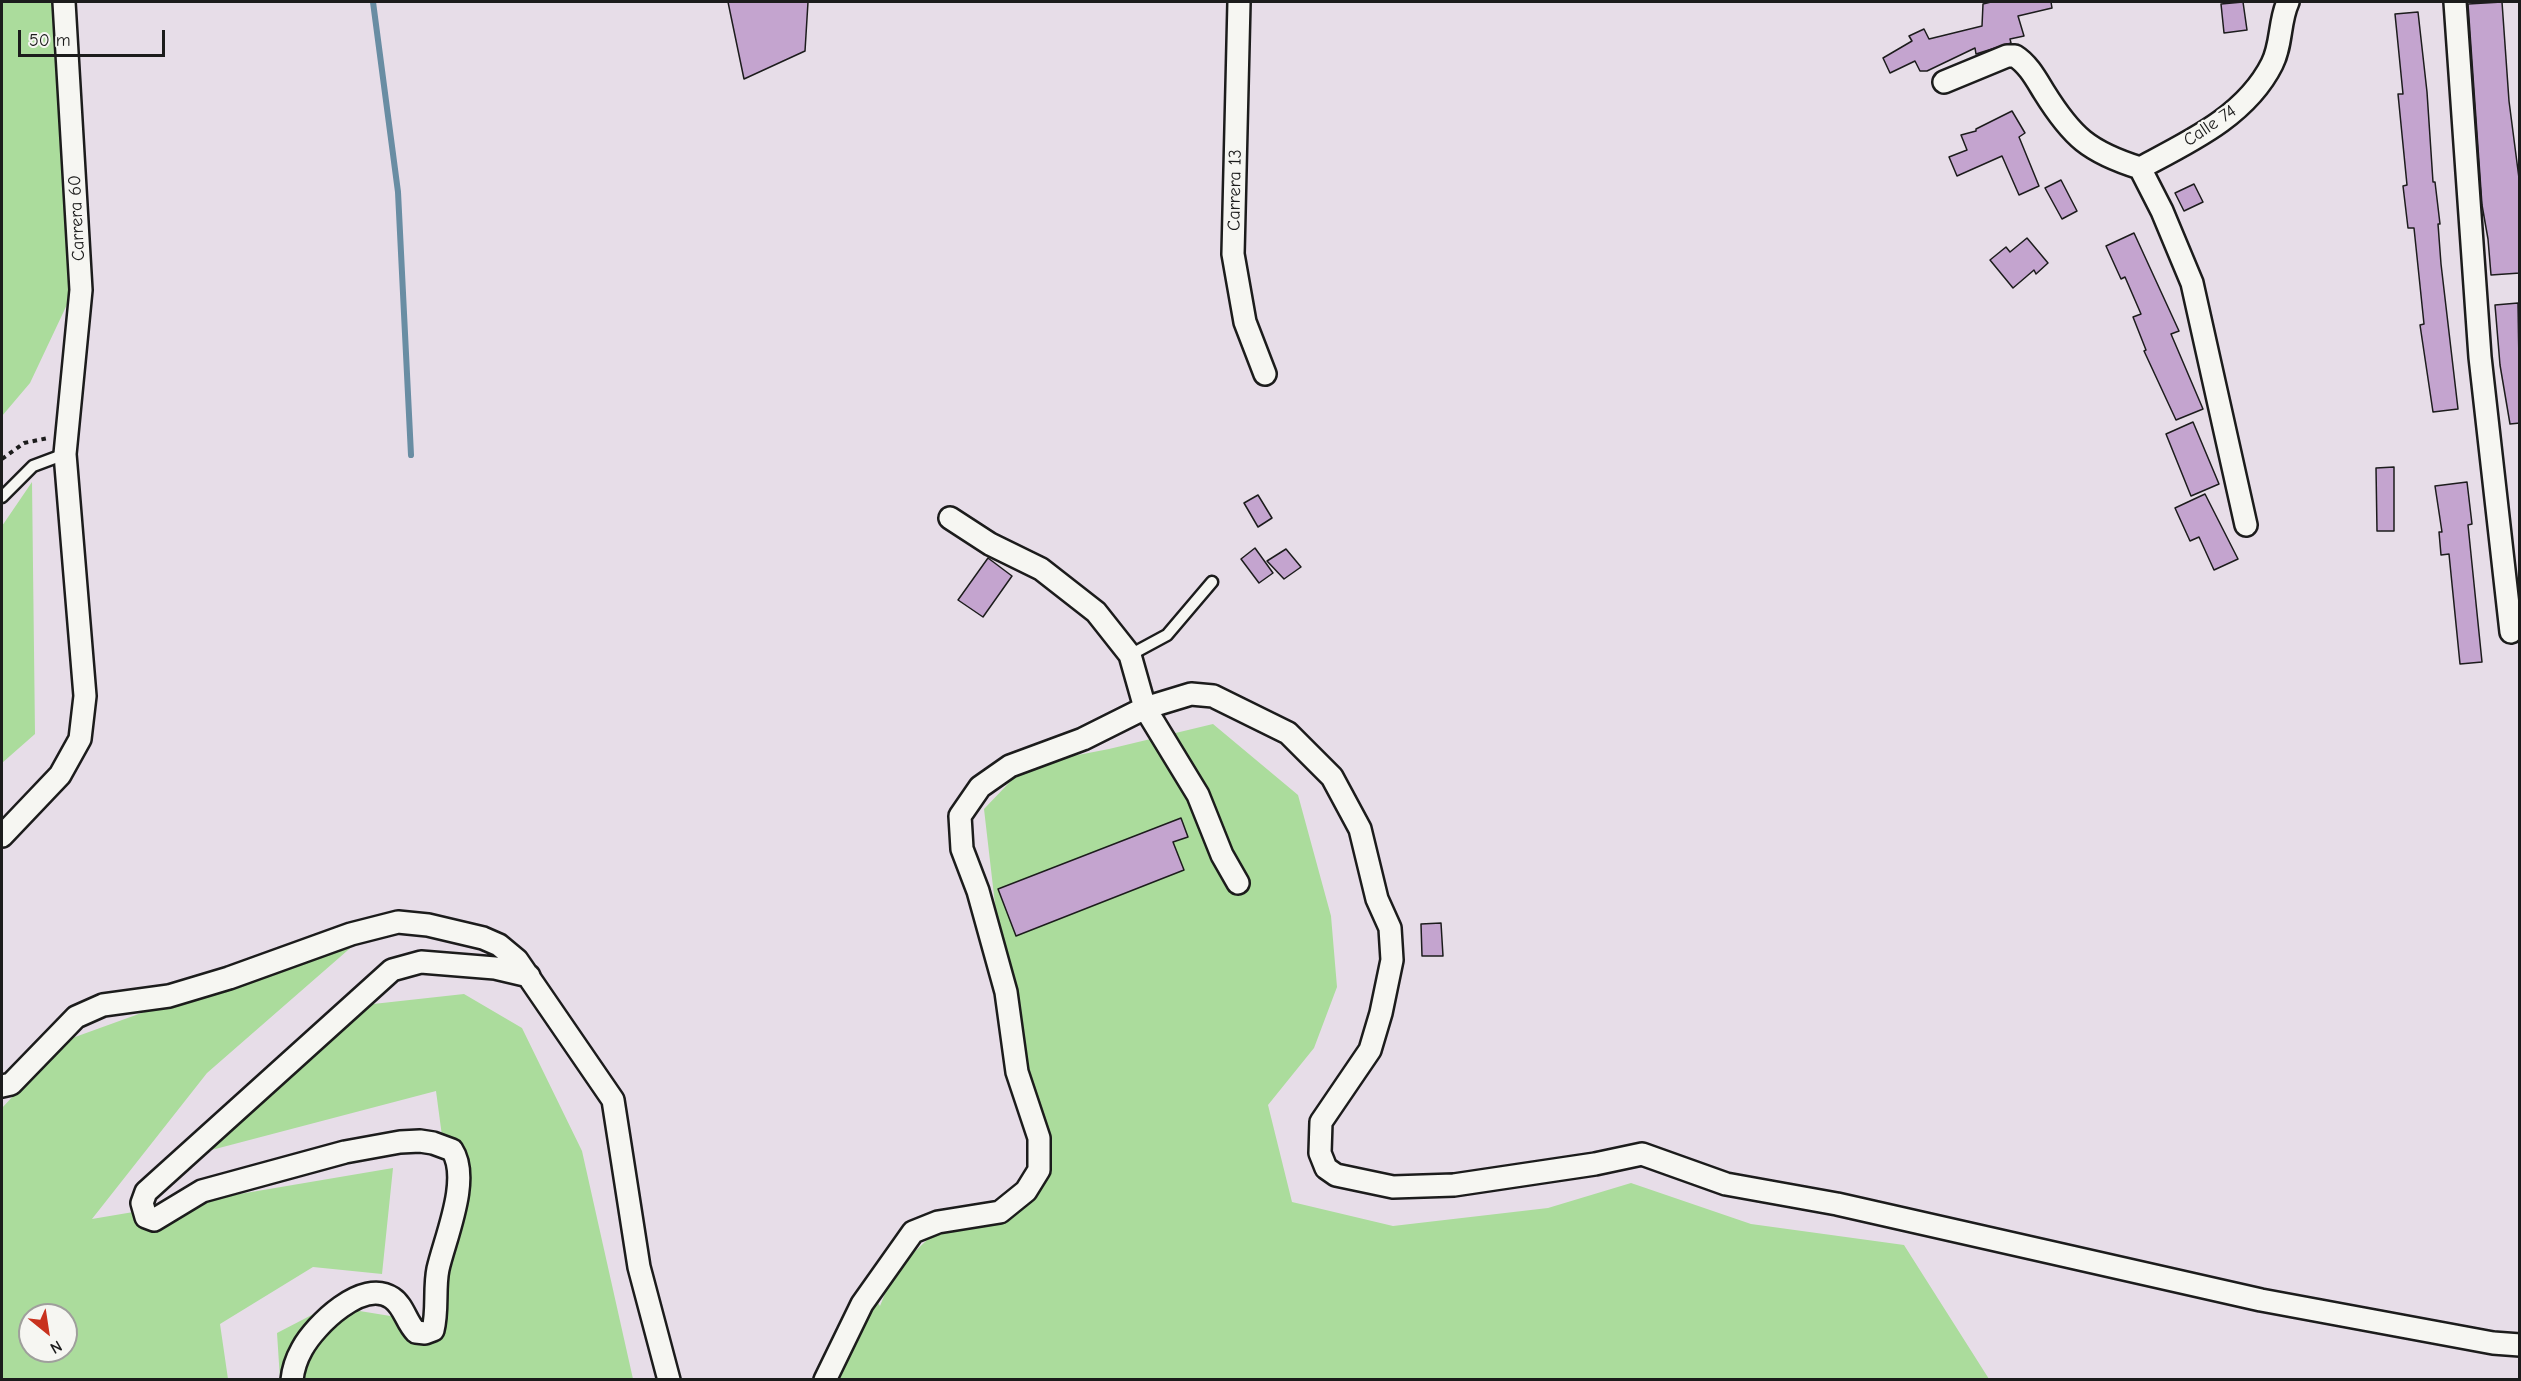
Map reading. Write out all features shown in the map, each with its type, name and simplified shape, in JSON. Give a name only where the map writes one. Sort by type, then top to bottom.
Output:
[{"type":"street","name":"Carrera 60","points":[[2,836],[60,775],[80,739],[85,696],[66,444],[81,290],[64,2]]},
{"type":"street","name":"Carrera 13","points":[[1239,2],[1233,254],[1245,322],[1265,374]]},
{"type":"street","name":"Calle 74","points":[[2140,168],[2203,133],[2240,108],[2273,63],[2288,2]]},
{"type":"street","points":[[2455,2],[2480,357],[2511,632]]},
{"type":"street","points":[[1944,82],[2007,56],[2015,56],[2030,70],[2060,118],[2080,140],[2110,159],[2140,168],[2162,211],[2192,283],[2246,525]]},
{"type":"street","points":[[950,518],[990,544],[1041,569],[1096,612],[1130,655],[1145,708],[1198,795],[1222,855],[1238,883]]},
{"type":"street","points":[[825,1380],[862,1304],[914,1232],[938,1222],[1000,1212],[1026,1191],[1039,1170],[1039,1138],[1017,1072],[1006,992],[978,891],[962,849],[960,816],[980,787],[1010,766],[1083,739],[1145,708],[1191,694],[1214,696],[1288,732],[1332,777],[1360,829],[1377,899],[1390,928],[1392,960],[1381,1013],[1370,1050],[1321,1122],[1320,1153],[1326,1168],[1336,1175],[1393,1187],[1454,1185],[1595,1164],[1642,1154],[1726,1184],[1837,1204],[2261,1300],[2493,1343],[2520,1345]]},
{"type":"street","points":[[2,1086],[11,1084],[76,1017],[103,1005],[169,996],[229,978],[351,934],[398,922],[428,925],[483,938],[499,945],[518,960],[613,1100],[639,1267],[669,1380]]},
{"type":"street","points":[[292,1380],[293,1370],[302,1348],[317,1329],[359,1296],[371,1293],[392,1298],[416,1332],[425,1333],[433,1330],[438,1269],[456,1208],[458,1166],[452,1150],[420,1141],[400,1142],[345,1152],[202,1191],[154,1220],[146,1217],[142,1208],[146,1192],[392,970],[421,963],[495,968],[529,976]]},
{"type":"lane","points":[[2,497],[33,466],[66,444]]},
{"type":"lane","points":[[1130,655],[1167,635],[1212,582]]},
{"type":"path","points":[[2,459],[24,443],[66,444]]},
{"type":"green space","points":[[2,2],[53,2],[60,138],[72,294],[30,383],[2,416]]},
{"type":"green space","points":[[32,482],[35,734],[2,763],[2,526]]},
{"type":"green space","points":[[1213,724],[1298,795],[1331,916],[1337,987],[1314,1048],[1268,1105],[1292,1202],[1393,1226],[1548,1208],[1631,1183],[1751,1224],[1904,1245],[1989,1379],[830,1380],[867,1285],[880,1306],[894,1271],[943,1225],[1031,1198],[1045,1129],[1015,1038],[998,930],[984,809],[1026,765],[1109,749]]},
{"type":"green space","points":[[371,930],[207,1073],[92,1219],[393,1168],[382,1274],[313,1267],[220,1324],[228,1379],[2,1379],[2,1108],[64,1041]]},
{"type":"green space","points":[[464,994],[522,1028],[582,1151],[633,1379],[280,1379],[277,1333],[329,1306],[421,1321],[450,1196],[436,1091],[200,1153],[355,1006]]},
{"type":"building","points":[[728,2],[808,2],[805,51],[744,79]]},
{"type":"building","points":[[2051,2],[2052,8],[2018,16],[2024,36],[2010,39],[2011,43],[1976,54],[1975,48],[1927,71],[1920,71],[1915,61],[1890,73],[1883,58],[1912,41],[1909,36],[1924,29],[1929,39],[1982,26],[1983,4]]},
{"type":"building","points":[[2243,2],[2247,30],[2224,33],[2221,4]]},
{"type":"building","points":[[2502,2],[2509,101],[2520,186],[2520,273],[2491,275],[2482,205],[2468,4]]},
{"type":"building","points":[[2418,12],[2427,92],[2433,182],[2435,182],[2440,224],[2438,224],[2441,264],[2458,409],[2433,412],[2420,325],[2424,324],[2414,228],[2408,228],[2403,186],[2407,185],[2398,94],[2403,94],[2395,14]]},
{"type":"building","points":[[2012,111],[2025,133],[2019,137],[2039,186],[2019,195],[2002,156],[1957,176],[1949,157],[1967,150],[1961,135],[1976,131]]},
{"type":"building","points":[[2061,180],[2077,211],[2062,219],[2045,188]]},
{"type":"building","points":[[2194,184],[2203,202],[2184,211],[2175,193]]},
{"type":"building","points":[[2134,233],[2179,331],[2171,334],[2203,409],[2176,420],[2144,351],[2146,350],[2133,317],[2141,314],[2125,277],[2121,279],[2106,246]]},
{"type":"building","points":[[2027,238],[2048,263],[2036,274],[2034,270],[2013,288],[1990,260],[2006,247],[2010,252]]},
{"type":"building","points":[[2518,303],[2520,423],[2510,424],[2500,365],[2495,305]]},
{"type":"building","points":[[2193,422],[2219,484],[2191,496],[2166,434]]},
{"type":"building","points":[[2394,467],[2394,531],[2377,531],[2376,468]]},
{"type":"building","points":[[2467,482],[2472,524],[2468,525],[2482,662],[2460,664],[2449,554],[2441,555],[2439,532],[2442,532],[2435,486]]},
{"type":"building","points":[[2205,494],[2238,559],[2214,570],[2199,537],[2190,541],[2175,508]]},
{"type":"building","points":[[1258,495],[1272,518],[1258,527],[1244,503]]},
{"type":"building","points":[[1255,548],[1273,573],[1259,583],[1241,559]]},
{"type":"building","points":[[1286,549],[1301,567],[1284,579],[1267,561]]},
{"type":"building","points":[[988,558],[1012,576],[983,617],[958,600]]},
{"type":"building","points":[[1181,818],[1188,837],[1173,842],[1184,870],[1016,936],[998,889]]},
{"type":"building","points":[[1441,923],[1443,956],[1422,956],[1421,924]]},
{"type":"waterway","points":[[373,2],[398,192],[411,455]]}]
